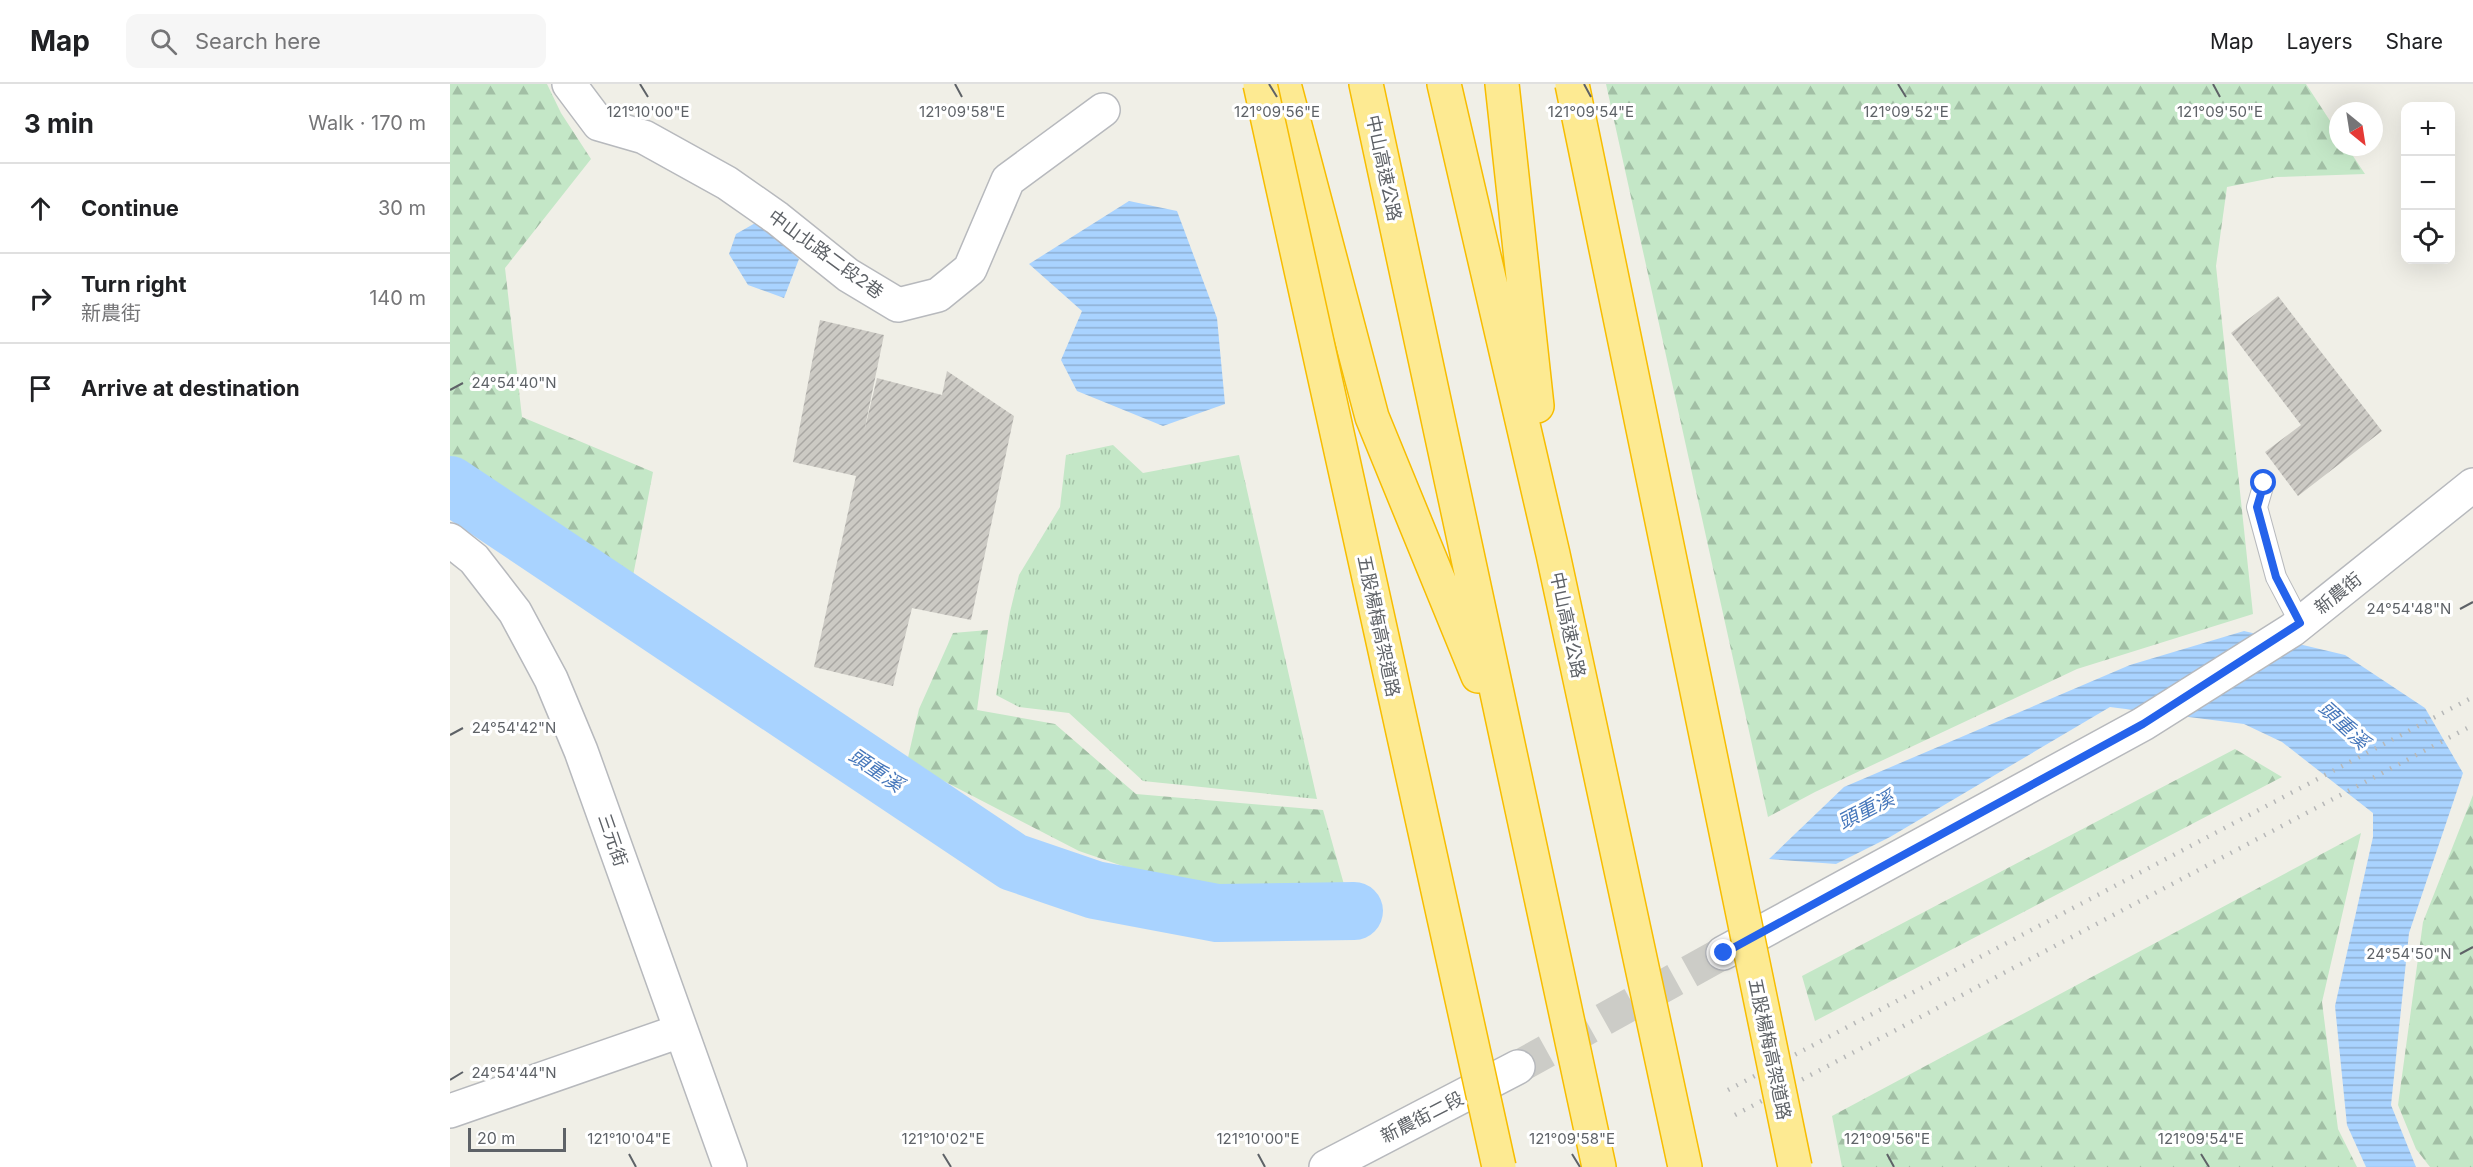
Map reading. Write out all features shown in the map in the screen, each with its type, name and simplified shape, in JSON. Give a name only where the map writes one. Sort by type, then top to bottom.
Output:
[{"type":"highway","name":"五股楊梅高架道路","points":[[1260,84],[1499,1167]]},
{"type":"highway","points":[[1284,84],[1372,417],[1510,756]]},
{"type":"highway","name":"中山高速公路","points":[[1366,84],[1599,1167]]},
{"type":"highway","name":"中山高速公路","points":[[1444,84],[1552,554],[1685,1167]]},
{"type":"highway","points":[[1503,84],[1552,554]]},
{"type":"highway","name":"五股楊梅高架道路","points":[[1572,84],[1795,1167]]},
{"type":"street","name":"中山北路二段2巷","points":[[569,84],[599,124],[644,137],[727,183],[777,218],[848,275],[898,305],[938,295],[970,269],[1008,180],[1103,110]]},
{"type":"street","name":"新農街","points":[[1724,953],[2143,724],[2296,626],[2473,485]]},
{"type":"street","name":"三元街","points":[[450,540],[474,559],[515,612],[551,679],[582,751],[730,1167]]},
{"type":"street","points":[[450,1111],[680,1031]]},
{"type":"street","name":"新農街二段","points":[[1326,1167],[1518,1067]]},
{"type":"lane","points":[[2264,483],[2257,507],[2276,577],[2296,626]]},
{"type":"green space","points":[[450,84],[547,84],[561,113],[591,159],[505,268],[522,417],[653,472],[633,576],[450,456]]},
{"type":"green space","points":[[1606,84],[2306,84],[2329,119],[2329,156],[2353,156],[2365,174],[2277,177],[2227,187],[2216,266],[2253,614],[2077,669],[1815,792],[1768,817]]},
{"type":"green space","points":[[1113,445],[1143,473],[1239,455],[1317,799],[1143,781],[1069,713],[1019,707],[996,695],[1010,612],[1019,575],[1060,507],[1066,455]]},
{"type":"green space","points":[[988,630],[977,710],[1055,724],[1136,794],[1323,810],[1345,888],[1184,887],[1079,851],[907,762],[919,709],[953,633]]},
{"type":"green space","points":[[2235,749],[2282,777],[1815,1021],[1802,976]]},
{"type":"green space","points":[[2473,795],[2473,1167],[2430,1167],[2416,1149],[2398,1105],[2423,922]]},
{"type":"green space","points":[[2361,833],[2322,1002],[2338,1129],[2357,1167],[1842,1167],[1832,1116]]},
{"type":"water","points":[[1129,201],[1177,211],[1217,318],[1225,404],[1163,426],[1077,391],[1061,360],[1082,311],[1029,264]]},
{"type":"water","points":[[757,222],[799,259],[784,298],[748,285],[729,254],[736,234]]},
{"type":"water","points":[[2244,631],[2345,655],[2425,708],[2463,773],[2409,933],[2391,1105],[2416,1167],[2366,1167],[2347,1125],[2335,1006],[2373,837],[2373,813],[2282,742],[2244,724],[2110,707],[1890,837],[1836,864],[1769,859],[1844,787],[2130,665]]},
{"type":"building","points":[[2278,296],[2382,431],[2298,496],[2265,452],[2301,425],[2231,333]]},
{"type":"building","points":[[820,320],[884,335],[864,432],[877,378],[942,395],[947,371],[1014,416],[971,620],[912,608],[893,686],[814,667],[856,476],[793,462]]},
{"type":"waterway","name":"頭重溪","points":[[450,485],[1013,862],[1095,890],[1217,913],[1354,911]]},
{"type":"tunnel","points":[[1518,1067],[1723,953]]},
{"type":"railway","points":[[1728,1090],[2473,697]]},
{"type":"railway","points":[[1735,1115],[2473,725]]},
{"type":"route","points":[[1724,953],[2143,724],[2292,630],[2300,623],[2276,577],[2257,507],[2264,483]]}]
